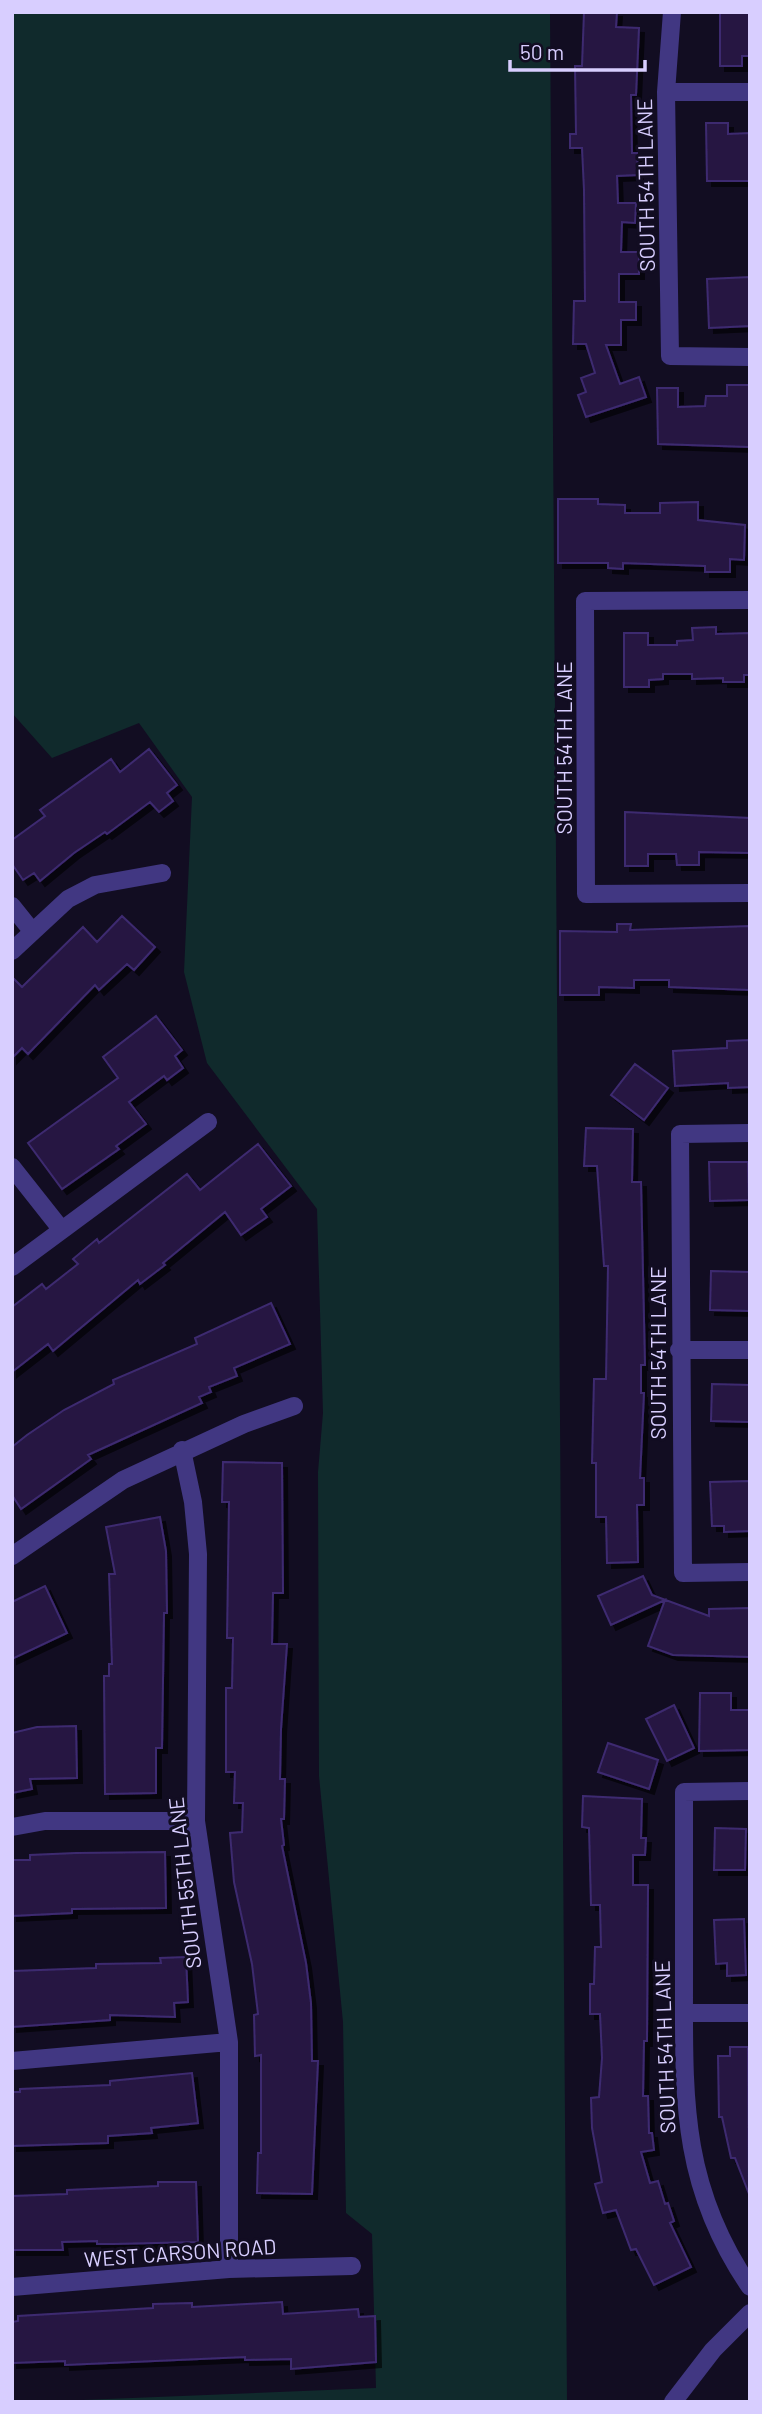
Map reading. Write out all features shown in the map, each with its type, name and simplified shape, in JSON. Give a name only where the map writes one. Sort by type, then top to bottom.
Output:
[{"type":"street","name":"SOUTH 54TH LANE","points":[[672,12],[666,92],[670,356],[750,356]]},
{"type":"street","points":[[666,92],[750,92]]},
{"type":"street","name":"SOUTH 54TH LANE","points":[[750,600],[585,601],[586,894],[750,893]]},
{"type":"street","points":[[12,951],[68,899],[95,884],[162,873]]},
{"type":"street","points":[[12,906],[32,931]]},
{"type":"street","points":[[12,1267],[208,1122]]},
{"type":"street","name":"SOUTH 54TH LANE","points":[[750,1133],[680,1134],[679,1350],[683,1573],[750,1572]]},
{"type":"street","points":[[12,1167],[61,1229]]},
{"type":"street","points":[[679,1350],[750,1349]]},
{"type":"street","points":[[14,1552],[123,1480],[182,1451],[294,1406]]},
{"type":"street","name":"SOUTH 55TH LANE","points":[[182,1451],[193,1502],[198,1554],[196,1821],[229,2042],[229,2269]]},
{"type":"street","name":"SOUTH 54TH LANE","points":[[750,1791],[684,1792],[684,2097],[693,2158],[711,2217],[750,2287]]},
{"type":"street","points":[[12,1827],[45,1821],[196,1821]]},
{"type":"street","points":[[684,2013],[750,2013]]},
{"type":"street","points":[[12,2061],[229,2042]]},
{"type":"street","name":"WEST CARSON ROAD","points":[[12,2287],[229,2269],[352,2266]]},
{"type":"street","points":[[673,2402],[713,2350],[750,2314]]},
{"type":"green space","points":[[12,12],[550,12],[567,2402],[33,2402],[376,2388],[372,2234],[346,2213],[343,2022],[319,1776],[318,1472],[323,1413],[317,1209],[207,1063],[184,972],[192,797],[139,723],[52,758],[12,713]]},
{"type":"building","points":[[584,12],[617,12],[616,27],[639,28],[636,95],[631,95],[632,153],[637,153],[638,175],[617,176],[618,203],[636,203],[635,223],[622,222],[621,252],[639,252],[639,274],[619,274],[619,302],[636,302],[636,320],[621,320],[621,345],[606,345],[620,384],[639,377],[646,397],[586,417],[578,395],[586,392],[581,378],[595,373],[586,344],[573,344],[574,301],[585,301],[582,148],[570,148],[570,134],[576,134],[575,66],[582,66]]},
{"type":"building","points":[[720,12],[750,12],[750,56],[742,56],[742,66],[720,66]]},
{"type":"building","points":[[706,123],[728,123],[728,134],[750,133],[750,181],[707,181]]},
{"type":"building","points":[[750,277],[750,326],[709,328],[707,279]]},
{"type":"building","points":[[727,385],[750,385],[749,447],[658,444],[657,388],[678,388],[678,407],[705,406],[706,396],[727,396]]},
{"type":"building","points":[[558,499],[598,499],[598,504],[625,505],[625,513],[660,513],[660,503],[698,502],[698,520],[745,525],[744,560],[730,559],[730,572],[705,572],[705,566],[623,563],[623,569],[608,568],[608,563],[558,563]]},
{"type":"building","points":[[716,627],[716,634],[750,633],[750,675],[744,675],[744,682],[723,682],[723,678],[692,679],[692,674],[663,674],[663,679],[649,680],[649,687],[624,687],[624,633],[648,633],[648,645],[677,645],[677,641],[693,640],[692,628]]},
{"type":"building","points":[[149,749],[177,785],[167,793],[173,801],[159,812],[150,802],[107,834],[105,832],[74,853],[40,881],[34,873],[23,880],[12,864],[12,840],[45,816],[40,810],[111,759],[120,772]]},
{"type":"building","points":[[625,812],[750,818],[750,853],[699,852],[699,865],[677,865],[676,854],[648,854],[648,866],[625,866]]},
{"type":"building","points":[[122,916],[155,947],[134,970],[127,964],[99,990],[95,985],[28,1054],[22,1048],[12,1058],[12,977],[22,987],[83,927],[97,942]]},
{"type":"building","points":[[617,924],[631,924],[630,930],[750,926],[750,990],[669,987],[669,980],[634,980],[634,988],[599,987],[599,995],[560,995],[560,931],[617,932]]},
{"type":"building","points":[[156,1016],[182,1050],[175,1056],[183,1068],[167,1080],[164,1076],[129,1102],[146,1124],[116,1146],[119,1149],[62,1189],[28,1143],[118,1078],[103,1057]]},
{"type":"building","points":[[750,1040],[750,1087],[728,1088],[728,1083],[675,1086],[673,1051],[727,1048],[727,1041]]},
{"type":"building","points":[[635,1064],[668,1088],[644,1120],[611,1095]]},
{"type":"building","points":[[586,1128],[633,1129],[632,1182],[641,1182],[645,1365],[641,1365],[641,1393],[644,1393],[640,1478],[644,1478],[644,1505],[637,1505],[638,1562],[607,1563],[606,1517],[596,1517],[596,1463],[592,1463],[594,1379],[606,1379],[608,1266],[604,1266],[597,1166],[584,1166]]},
{"type":"building","points":[[258,1144],[291,1186],[261,1209],[267,1217],[241,1235],[225,1212],[163,1263],[165,1265],[140,1284],[138,1280],[53,1351],[48,1344],[12,1372],[12,1307],[42,1284],[46,1289],[78,1264],[73,1259],[97,1239],[99,1243],[187,1174],[200,1190]]},
{"type":"building","points":[[709,1162],[748,1162],[749,1200],[710,1201]]},
{"type":"building","points":[[711,1271],[749,1272],[749,1311],[710,1310]]},
{"type":"building","points":[[271,1303],[290,1344],[234,1368],[237,1376],[209,1387],[211,1392],[199,1397],[202,1403],[88,1455],[91,1459],[21,1509],[12,1495],[12,1447],[64,1410],[114,1384],[113,1380],[197,1344],[195,1338]]},
{"type":"building","points":[[712,1384],[750,1385],[749,1422],[711,1421]]},
{"type":"building","points":[[223,1462],[282,1463],[283,1593],[273,1593],[272,1644],[287,1644],[281,1729],[280,1779],[285,1779],[284,1819],[281,1819],[282,1846],[306,1963],[311,2003],[312,2061],[318,2061],[312,2194],[257,2193],[258,2153],[261,2153],[261,2055],[255,2056],[254,2015],[258,2014],[252,1964],[234,1882],[230,1833],[242,1832],[243,1803],[234,1803],[235,1772],[226,1772],[226,1688],[232,1688],[233,1638],[227,1638],[229,1502],[222,1502]]},
{"type":"building","points":[[749,1481],[750,1531],[724,1532],[724,1526],[712,1526],[710,1482]]},
{"type":"building","points":[[160,1517],[166,1551],[167,1613],[164,1613],[162,1748],[156,1748],[156,1793],[105,1794],[104,1676],[109,1676],[109,1664],[112,1664],[109,1574],[115,1574],[106,1527]]},
{"type":"building","points":[[643,1576],[652,1595],[709,1616],[709,1609],[750,1608],[750,1657],[673,1655],[648,1646],[665,1600],[611,1625],[598,1596]]},
{"type":"building","points":[[45,1586],[67,1633],[12,1659],[12,1602]]},
{"type":"building","points":[[700,1693],[731,1693],[731,1710],[750,1710],[750,1750],[699,1751]]},
{"type":"building","points":[[674,1705],[694,1748],[667,1761],[646,1719]]},
{"type":"building","points":[[76,1726],[77,1778],[30,1779],[32,1789],[12,1793],[12,1733],[37,1727]]},
{"type":"building","points":[[608,1743],[658,1760],[649,1789],[598,1772]]},
{"type":"building","points":[[583,1796],[642,1799],[641,1838],[646,1838],[645,1855],[633,1855],[633,1885],[648,1885],[647,2041],[644,2041],[643,2096],[648,2096],[649,2133],[652,2133],[654,2150],[641,2152],[650,2183],[658,2181],[665,2204],[668,2203],[674,2221],[670,2223],[691,2267],[654,2285],[636,2249],[631,2250],[616,2210],[603,2213],[595,2184],[602,2182],[592,2128],[591,2098],[599,2097],[602,2058],[600,2014],[590,2014],[590,1984],[594,1984],[595,1947],[601,1947],[600,1905],[591,1905],[589,1828],[582,1827]]},
{"type":"building","points":[[715,1828],[746,1829],[745,1870],[714,1870]]},
{"type":"building","points":[[165,1852],[166,1908],[72,1909],[72,1913],[12,1916],[12,1860],[30,1860],[30,1855]]},
{"type":"building","points":[[744,1919],[746,1975],[727,1976],[727,1963],[716,1964],[714,1920]]},
{"type":"building","points":[[186,1957],[188,2002],[174,2003],[175,2017],[110,2015],[110,2020],[12,2027],[12,1971],[96,1968],[96,1964],[161,1963],[160,1958]]},
{"type":"building","points":[[730,2047],[748,2047],[749,2194],[735,2158],[731,2158],[722,2117],[719,2117],[718,2056],[730,2056]]},
{"type":"building","points":[[192,2073],[198,2123],[151,2128],[152,2133],[108,2136],[108,2143],[12,2146],[12,2092],[20,2092],[20,2089],[110,2085],[110,2081]]},
{"type":"building","points":[[158,2182],[196,2182],[198,2242],[62,2242],[63,2250],[12,2250],[12,2196],[67,2194],[67,2190],[158,2186]]},
{"type":"building","points":[[282,2302],[283,2314],[358,2309],[359,2317],[375,2316],[376,2362],[291,2369],[291,2359],[245,2360],[245,2357],[65,2365],[65,2361],[12,2363],[12,2322],[18,2321],[18,2316],[153,2308],[153,2304],[192,2303],[192,2307]]}]
